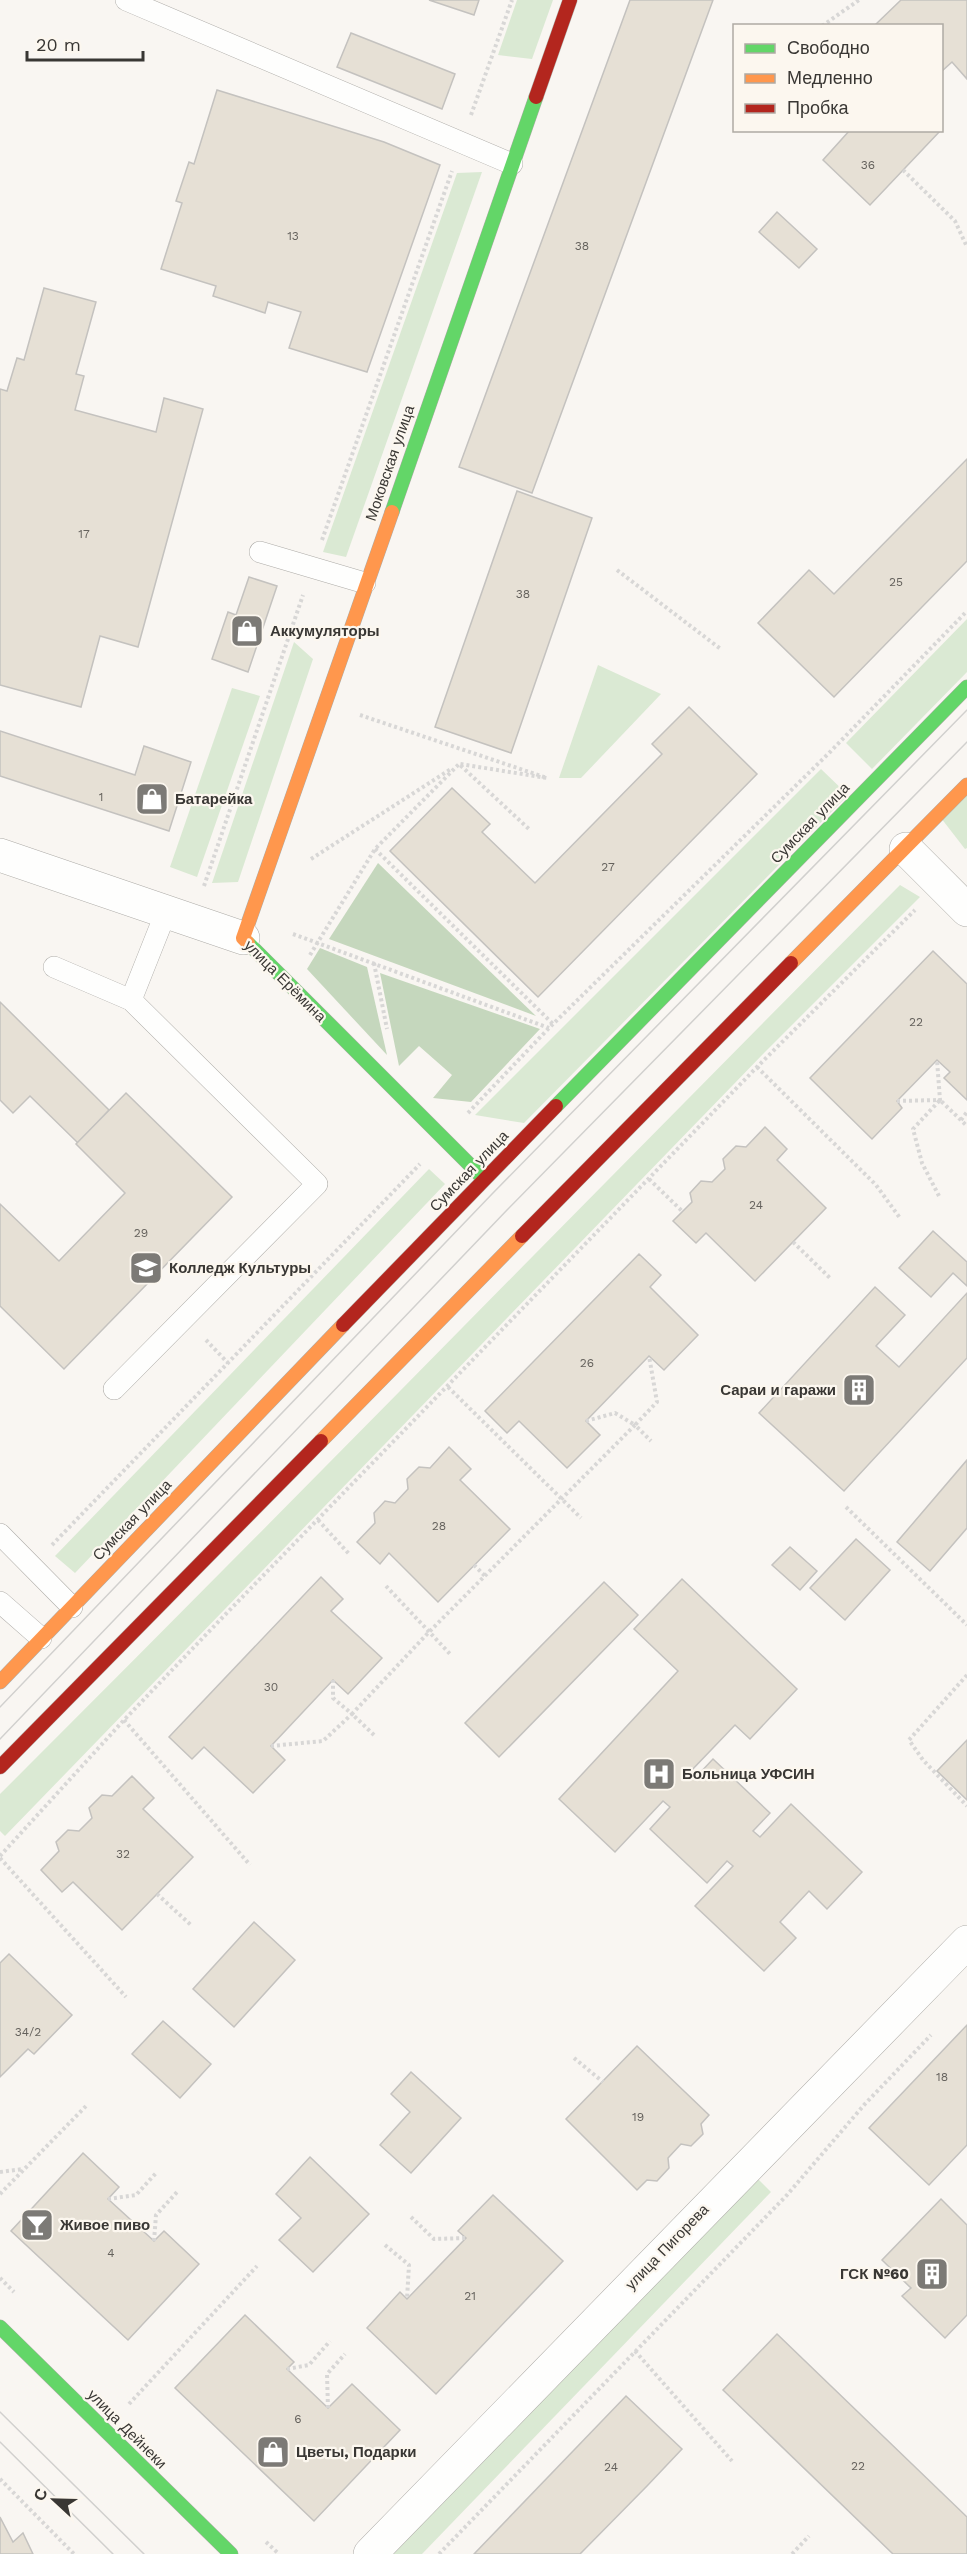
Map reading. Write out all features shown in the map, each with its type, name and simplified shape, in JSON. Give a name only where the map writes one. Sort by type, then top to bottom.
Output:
[{"type":"main road","name":"Моковская улица","points":[[243,938],[570,0]]},
{"type":"main road","name":"Сумская улица","points":[[0,1682],[483,1179],[967,687]]},
{"type":"main road","points":[[0,1767],[967,785]]},
{"type":"main road","name":"улица Ерёмина","points":[[243,938],[483,1179]]},
{"type":"main road","name":"улица Дейнеки","points":[[0,2327],[231,2554]]},
{"type":"street","points":[[906,849],[967,910]]},
{"type":"street","name":"улица Ерёмина","points":[[0,855],[243,938]]},
{"type":"street","name":"улица Пигорева","points":[[370,2554],[655,2259],[967,1942]]},
{"type":"lane","points":[[126,0],[512,164]]},
{"type":"lane","points":[[260,552],[365,583]]},
{"type":"lane","points":[[131,1000],[166,912]]},
{"type":"lane","points":[[54,967],[131,1000],[317,1184],[114,1389]]},
{"type":"lane","points":[[0,1534],[72,1606]]},
{"type":"lane","points":[[0,1602],[41,1638]]},
{"type":"path","points":[[467,126],[512,0]]},
{"type":"path","points":[[825,24],[859,0]]},
{"type":"path","points":[[321,543],[455,160]]},
{"type":"path","points":[[903,170],[955,221],[967,247]]},
{"type":"path","points":[[617,570],[722,650]]},
{"type":"path","points":[[213,893],[203,887],[306,587]]},
{"type":"path","points":[[32,1566],[549,1028],[830,752],[967,610]]},
{"type":"path","points":[[356,726],[364,704]]},
{"type":"path","points":[[309,852],[305,862],[459,764],[547,778],[360,715]]},
{"type":"path","points":[[459,764],[530,830]]},
{"type":"path","points":[[306,961],[375,849],[459,764]]},
{"type":"path","points":[[375,849],[553,1024]]},
{"type":"path","points":[[126,1996],[0,1857],[124,1720],[757,1068],[941,885]]},
{"type":"path","points":[[291,933],[549,1028]]},
{"type":"path","points":[[374,963],[388,1033]]},
{"type":"path","points":[[937,1060],[940,1100],[967,1126]]},
{"type":"path","points":[[757,1068],[876,1185],[900,1218]]},
{"type":"path","points":[[897,1101],[940,1100]]},
{"type":"path","points":[[939,1196],[922,1163],[913,1129],[940,1100]]},
{"type":"path","points":[[461,1106],[473,1108]]},
{"type":"path","points":[[961,1120],[967,1112]]},
{"type":"path","points":[[649,1179],[683,1212]]},
{"type":"path","points":[[793,1242],[830,1278]]},
{"type":"path","points":[[271,1746],[323,1741],[635,1425],[657,1402],[649,1356]]},
{"type":"path","points":[[448,1387],[581,1518]]},
{"type":"path","points":[[586,1421],[615,1413],[635,1425],[651,1441]]},
{"type":"path","points":[[846,1507],[967,1625]]},
{"type":"path","points":[[318,1520],[350,1555]]},
{"type":"path","points":[[474,1565],[485,1576]]},
{"type":"path","points":[[386,1587],[451,1655]]},
{"type":"path","points":[[967,1675],[909,1740],[922,1760],[967,1806]]},
{"type":"path","points":[[333,1680],[333,1698],[374,1735]]},
{"type":"path","points":[[124,1720],[250,1865]]},
{"type":"path","points":[[157,1894],[192,1926]]},
{"type":"path","points":[[439,2554],[787,2195],[864,2105],[935,2031]]},
{"type":"path","points":[[574,2058],[603,2082]]},
{"type":"path","points":[[0,2194],[87,2105]]},
{"type":"path","points":[[0,2172],[24,2169]]},
{"type":"path","points":[[108,2199],[136,2195],[158,2172]]},
{"type":"path","points":[[154,2241],[156,2215],[178,2192]]},
{"type":"path","points":[[411,2217],[434,2239],[466,2238]]},
{"type":"path","points":[[385,2245],[409,2265],[407,2299]]},
{"type":"path","points":[[127,2406],[257,2266]]},
{"type":"path","points":[[287,2369],[309,2365],[330,2341]]},
{"type":"path","points":[[635,2351],[732,2461]]},
{"type":"path","points":[[328,2408],[327,2374],[345,2354]]},
{"type":"path","points":[[0,2480],[74,2554]]},
{"type":"path","points":[[792,2554],[809,2536]]},
{"type":"green space","points":[[517,0],[553,0],[532,59],[498,55]]},
{"type":"green space","points":[[482,172],[346,557],[323,552],[457,173]]},
{"type":"green space","points":[[967,619],[967,672],[872,769],[846,743]]},
{"type":"green space","points":[[294,642],[313,659],[238,882],[212,883]]},
{"type":"green space","points":[[598,665],[661,694],[581,778],[559,778]]},
{"type":"green space","points":[[232,688],[260,696],[197,877],[170,867]]},
{"type":"green space","points":[[821,769],[848,795],[524,1123],[475,1115]]},
{"type":"green space","points":[[967,791],[967,848],[965,849],[941,818]]},
{"type":"green space","points":[[378,863],[536,1016],[329,939]]},
{"type":"green space","points":[[900,885],[920,897],[765,1052],[5,1836],[0,1831],[0,1794]]},
{"type":"green space","points":[[320,948],[367,967],[387,1055],[307,969]]},
{"type":"green space","points":[[380,973],[540,1029],[471,1102],[433,1098],[452,1075],[419,1046],[399,1066]]},
{"type":"green space","points":[[429,1169],[445,1184],[75,1573],[55,1556]]},
{"type":"green space","points":[[752,2173],[771,2192],[422,2554],[379,2554]]},
{"type":"building","points":[[429,0],[479,0],[474,15]]},
{"type":"building","points":[[630,0],[713,0],[532,493],[459,467]]},
{"type":"building","points":[[901,0],[967,0],[967,79],[952,62],[943,70],[943,24],[876,24]]},
{"type":"building","points":[[351,33],[455,74],[442,109],[337,67]]},
{"type":"building","points":[[217,90],[384,142],[440,165],[367,372],[289,348],[301,312],[268,302],[265,313],[213,296],[216,286],[161,269],[182,203],[176,201],[189,162],[194,164]]},
{"type":"building","points":[[848,132],[939,132],[870,205],[823,160]]},
{"type":"building","points":[[777,212],[817,249],[799,268],[759,232]]},
{"type":"building","points":[[44,288],[96,302],[76,374],[84,376],[75,410],[156,432],[164,398],[203,409],[138,647],[100,636],[81,707],[0,685],[0,389],[7,391],[17,358],[24,360]]},
{"type":"building","points":[[967,459],[967,561],[834,697],[758,623],[809,570],[834,594]]},
{"type":"building","points":[[517,491],[592,518],[511,753],[435,727]]},
{"type":"building","points":[[249,577],[277,586],[248,672],[212,659],[228,612],[236,615]]},
{"type":"building","points":[[689,707],[757,774],[538,997],[390,851],[452,788],[490,824],[482,832],[535,883],[662,754],[652,744]]},
{"type":"building","points":[[0,731],[135,775],[144,746],[191,762],[169,831],[0,776]]},
{"type":"building","points":[[933,951],[967,984],[967,1100],[944,1078],[950,1072],[937,1060],[897,1101],[902,1108],[872,1139],[810,1078]]},
{"type":"building","points":[[0,1002],[109,1110],[78,1143],[30,1096],[13,1113],[0,1100]]},
{"type":"building","points":[[126,1093],[232,1197],[64,1369],[0,1306],[0,1204],[59,1261],[125,1193],[76,1144]]},
{"type":"building","points":[[765,1127],[787,1149],[777,1160],[826,1208],[755,1281],[706,1233],[696,1243],[673,1221],[692,1202],[690,1193],[701,1181],[712,1182],[725,1169],[723,1159],[736,1146],[746,1147]]},
{"type":"building","points":[[933,1231],[967,1262],[967,1286],[953,1273],[931,1297],[899,1268]]},
{"type":"building","points":[[639,1254],[661,1275],[650,1287],[698,1335],[664,1370],[649,1356],[586,1421],[600,1435],[567,1468],[519,1421],[507,1433],[485,1411]]},
{"type":"building","name":"Сараи и гаражи","points":[[875,1287],[905,1315],[876,1346],[899,1367],[967,1293],[967,1358],[844,1491],[759,1413]]},
{"type":"building","points":[[449,1447],[471,1469],[460,1480],[510,1529],[438,1602],[389,1553],[380,1564],[357,1542],[375,1523],[374,1513],[385,1501],[395,1503],[408,1489],[407,1479],[419,1467],[430,1468]]},
{"type":"building","points":[[967,1460],[967,1528],[930,1571],[897,1542]]},
{"type":"building","points":[[856,1539],[890,1570],[845,1620],[810,1588]]},
{"type":"building","points":[[790,1547],[817,1571],[800,1590],[772,1565]]},
{"type":"building","points":[[321,1577],[343,1599],[331,1611],[382,1658],[348,1694],[333,1680],[271,1746],[285,1760],[253,1793],[204,1747],[192,1759],[169,1737]]},
{"type":"building","points":[[682,1579],[797,1689],[750,1739],[735,1725],[690,1772],[696,1777],[713,1759],[770,1813],[753,1831],[760,1837],[791,1804],[862,1872],[827,1909],[809,1891],[780,1922],[796,1938],[764,1971],[695,1906],[733,1866],[727,1861],[707,1883],[650,1829],[670,1807],[663,1801],[615,1852],[559,1799],[678,1671],[634,1629]]},
{"type":"building","points":[[604,1582],[638,1615],[499,1757],[465,1723]]},
{"type":"building","points":[[967,1740],[967,1800],[937,1771]]},
{"type":"building","points":[[132,1776],[154,1798],[143,1809],[193,1857],[122,1930],[73,1882],[62,1892],[41,1870],[59,1851],[56,1842],[68,1830],[79,1831],[92,1818],[89,1808],[102,1795],[112,1796]]},
{"type":"building","points":[[254,1922],[295,1960],[234,2027],[193,1989]]},
{"type":"building","points":[[9,1954],[72,2015],[34,2054],[28,2049],[0,2077],[0,1963]]},
{"type":"building","points":[[163,2021],[211,2064],[180,2098],[132,2054]]},
{"type":"building","points":[[967,2025],[967,2145],[929,2185],[869,2128]]},
{"type":"building","points":[[637,2046],[709,2115],[701,2124],[703,2134],[691,2146],[681,2144],[668,2158],[669,2168],[657,2181],[647,2180],[637,2190],[566,2119]]},
{"type":"building","points":[[411,2072],[461,2118],[411,2173],[380,2145],[410,2112],[391,2094]]},
{"type":"building","points":[[83,2153],[119,2187],[108,2199],[154,2241],[164,2231],[199,2264],[128,2340],[11,2231]]},
{"type":"building","points":[[310,2157],[369,2214],[313,2272],[279,2240],[301,2218],[276,2194]]},
{"type":"building","points":[[493,2195],[563,2261],[436,2394],[367,2328],[400,2292],[407,2299],[466,2238],[458,2231]]},
{"type":"building","name":"ГСК №60","points":[[941,2199],[967,2225],[967,2315],[945,2338],[902,2296],[911,2288],[882,2260]]},
{"type":"building","points":[[245,2315],[294,2362],[287,2369],[328,2408],[352,2384],[400,2430],[314,2521],[175,2388]]},
{"type":"building","points":[[777,2334],[967,2517],[967,2554],[893,2554],[723,2390]]},
{"type":"building","points":[[626,2396],[682,2449],[647,2486],[580,2554],[474,2554]]},
{"type":"building","points":[[0,2517],[13,2542],[23,2533],[33,2554],[0,2554]]},
{"type":"tram line","points":[[0,1707],[492,1194],[967,710]]},
{"type":"tram line","points":[[0,1739],[507,1210],[967,742]]},
{"type":"tram line","points":[[0,2412],[144,2554]]},
{"type":"tram line","points":[[0,2442],[113,2554]]},
{"type":"traffic: fast","points":[[392,512],[536,97]]},
{"type":"traffic: fast","points":[[556,1106],[967,687]]},
{"type":"traffic: fast","points":[[248,943],[484,1179]]},
{"type":"traffic: fast","points":[[0,2327],[231,2554]]},
{"type":"traffic: slow","points":[[248,943],[243,938],[392,512]]},
{"type":"traffic: slow","points":[[791,963],[967,785]]},
{"type":"traffic: slow","points":[[321,1441],[522,1236]]},
{"type":"traffic: slow","points":[[0,1682],[343,1325]]},
{"type":"traffic: jam","points":[[536,97],[570,0]]},
{"type":"traffic: jam","points":[[522,1236],[791,963]]},
{"type":"traffic: jam","points":[[343,1325],[556,1106]]},
{"type":"traffic: jam","points":[[0,1767],[321,1441]]},
{"type":"place","name":"Аккумуляторы","points":[[247,631]]},
{"type":"place","name":"Батарейка","points":[[152,799]]},
{"type":"place","name":"Колледж Культуры","points":[[146,1268]]},
{"type":"place","name":"Сараи и гаражи","points":[[859,1390]]},
{"type":"place","name":"Больница УФСИН","points":[[659,1774]]},
{"type":"place","name":"Живое пиво","points":[[37,2225]]},
{"type":"place","name":"ГСК №60","points":[[932,2274]]},
{"type":"place","name":"Цветы, Подарки","points":[[273,2452]]}]
